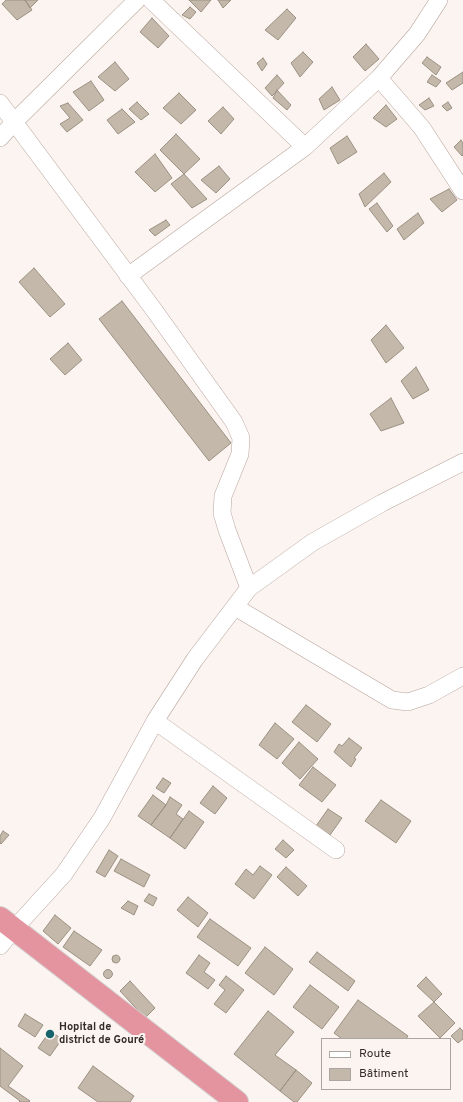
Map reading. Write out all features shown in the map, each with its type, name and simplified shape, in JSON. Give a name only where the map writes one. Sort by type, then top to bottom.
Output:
[{"type":"highway","points":[[7,923],[237,1102]]},
{"type":"street","points":[[0,138],[14,121],[138,0]]},
{"type":"street","points":[[151,0],[305,147]]},
{"type":"street","points":[[128,276],[305,147],[379,78],[417,34],[439,0]]},
{"type":"street","points":[[379,78],[422,128],[463,192]]},
{"type":"street","points":[[0,103],[234,422],[241,438],[240,454],[223,496],[222,512],[227,530],[249,588]]},
{"type":"street","points":[[0,946],[7,923],[64,874],[98,824],[154,721],[195,659],[249,588],[313,542],[382,503],[463,462]]},
{"type":"street","points":[[235,607],[392,700],[408,702],[429,695],[463,676]]},
{"type":"street","points":[[154,721],[336,850]]},
{"type":"building","points":[[6,0],[25,0],[32,10],[17,20],[2,4]]},
{"type":"building","points":[[25,0],[38,0],[30,8]]},
{"type":"building","points":[[189,0],[211,0],[201,12]]},
{"type":"building","points":[[218,0],[231,0],[223,8]]},
{"type":"building","points":[[190,7],[196,12],[190,19],[182,15]]},
{"type":"building","points":[[287,9],[296,18],[278,40],[265,30]]},
{"type":"building","points":[[152,18],[169,36],[158,48],[140,32]]},
{"type":"building","points":[[366,44],[379,59],[365,71],[353,57]]},
{"type":"building","points":[[303,52],[313,62],[300,77],[291,63]]},
{"type":"building","points":[[427,57],[441,67],[436,75],[422,63]]},
{"type":"building","points":[[263,58],[267,64],[262,71],[257,63]]},
{"type":"building","points":[[115,62],[129,79],[115,91],[98,77]]},
{"type":"building","points":[[463,72],[463,83],[452,90],[446,83]]},
{"type":"building","points":[[277,75],[284,83],[272,96],[265,88]]},
{"type":"building","points":[[432,75],[441,81],[436,87],[427,82]]},
{"type":"building","points":[[91,81],[104,100],[89,111],[73,92]]},
{"type":"building","points":[[332,87],[340,100],[324,110],[319,99]]},
{"type":"building","points":[[277,90],[291,105],[287,110],[273,98]]},
{"type":"building","points":[[179,93],[196,110],[181,124],[163,108]]},
{"type":"building","points":[[429,98],[434,106],[425,110],[419,105]]},
{"type":"building","points":[[137,102],[149,114],[141,120],[129,109]]},
{"type":"building","points":[[448,102],[452,108],[447,111],[442,106]]},
{"type":"building","points":[[68,103],[83,120],[67,132],[60,124],[70,118],[60,106]]},
{"type":"building","points":[[386,105],[397,119],[386,127],[373,118]]},
{"type":"building","points":[[223,107],[234,119],[221,134],[208,121]]},
{"type":"building","points":[[122,109],[135,122],[118,134],[107,120]]},
{"type":"building","points":[[176,134],[200,159],[184,174],[160,150]]},
{"type":"building","points":[[347,136],[357,152],[338,164],[330,148]]},
{"type":"building","points":[[461,140],[463,143],[462,156],[454,147]]},
{"type":"building","points":[[155,154],[172,178],[155,192],[135,172]]},
{"type":"building","points":[[219,166],[230,179],[216,193],[201,180]]},
{"type":"building","points":[[384,173],[391,182],[365,207],[359,194]]},
{"type":"building","points":[[184,174],[207,199],[192,208],[171,184]]},
{"type":"building","points":[[449,189],[457,200],[442,212],[430,199]]},
{"type":"building","points":[[377,203],[393,226],[387,232],[369,209]]},
{"type":"building","points":[[418,213],[424,223],[404,240],[397,229]]},
{"type":"building","points":[[166,220],[170,225],[155,236],[149,230]]},
{"type":"building","points":[[34,268],[65,304],[50,317],[19,282]]},
{"type":"building","points":[[122,301],[231,443],[209,461],[99,319]]},
{"type":"building","points":[[386,325],[404,348],[386,363],[371,340]]},
{"type":"building","points":[[68,343],[82,360],[65,375],[50,359]]},
{"type":"building","points":[[416,367],[429,390],[413,399],[401,381]]},
{"type":"building","points":[[391,398],[404,423],[381,431],[370,414]]},
{"type":"building","points":[[306,705],[331,724],[317,742],[292,722]]},
{"type":"building","points":[[275,723],[294,739],[277,759],[259,745]]},
{"type":"building","points":[[349,738],[362,748],[354,758],[356,759],[351,767],[334,752],[339,744],[342,746]]},
{"type":"building","points":[[299,742],[318,759],[300,779],[282,763]]},
{"type":"building","points":[[313,767],[336,785],[322,802],[299,785]]},
{"type":"building","points":[[163,778],[171,783],[164,793],[156,788]]},
{"type":"building","points":[[213,786],[227,798],[215,814],[200,803]]},
{"type":"building","points":[[153,795],[166,805],[151,825],[138,816]]},
{"type":"building","points":[[170,797],[182,805],[176,814],[183,819],[170,838],[151,825]]},
{"type":"building","points":[[381,800],[411,821],[396,843],[365,821]]},
{"type":"building","points":[[328,809],[342,818],[330,835],[316,826]]},
{"type":"building","points":[[189,811],[204,822],[185,849],[170,838]]},
{"type":"building","points":[[3,831],[9,835],[1,844],[0,836]]},
{"type":"building","points":[[283,840],[294,850],[286,858],[275,849]]},
{"type":"building","points":[[109,850],[118,856],[105,877],[96,872]]},
{"type":"building","points":[[121,859],[150,875],[144,887],[114,871]]},
{"type":"building","points":[[260,866],[272,875],[254,899],[235,884],[246,869],[253,875]]},
{"type":"building","points":[[286,867],[307,886],[298,896],[277,877]]},
{"type":"building","points":[[149,894],[157,898],[153,906],[144,901]]},
{"type":"building","points":[[188,897],[208,913],[198,927],[177,910]]},
{"type":"building","points":[[128,901],[138,906],[134,915],[121,908]]},
{"type":"building","points":[[55,915],[71,928],[58,944],[43,931]]},
{"type":"building","points":[[210,919],[251,948],[238,966],[197,937]]},
{"type":"building","points":[[74,931],[102,950],[90,966],[63,947]]},
{"type":"building","points":[[265,947],[293,969],[274,995],[245,973]]},
{"type":"building","points":[[317,952],[355,981],[348,991],[309,962]]},
{"type":"building","points":[[114,955],[118,955],[120,959],[118,963],[114,963],[112,961],[112,957]]},
{"type":"building","points":[[199,955],[210,963],[204,972],[215,980],[208,989],[186,973]]},
{"type":"building","points":[[106,970],[110,970],[112,974],[110,978],[106,978],[104,976],[104,972]]},
{"type":"building","points":[[226,976],[244,990],[226,1013],[214,1004],[225,990],[219,985]]},
{"type":"building","points":[[426,977],[442,994],[434,1002],[417,986]]},
{"type":"building","points":[[130,981],[155,1008],[145,1018],[120,991]]},
{"type":"building","points":[[310,985],[339,1007],[322,1029],[293,1007]]},
{"type":"building","points":[[358,1000],[408,1036],[407,1038],[341,1038],[334,1033]]},
{"type":"building","points":[[434,1002],[455,1023],[440,1038],[418,1016]]},
{"type":"building","points":[[268,1011],[294,1032],[275,1055],[296,1070],[280,1091],[234,1054]]},
{"type":"building","points":[[25,1014],[43,1025],[35,1037],[18,1026]]},
{"type":"building","points":[[460,1028],[463,1031],[463,1039],[458,1043],[451,1036]]},
{"type":"building","points":[[50,1031],[62,1039],[50,1056],[38,1048]]},
{"type":"building","points":[[0,1048],[23,1066],[8,1086],[30,1101],[29,1102],[19,1102],[20,1101],[0,1086]]},
{"type":"building","points":[[93,1066],[134,1096],[130,1102],[98,1102],[78,1088]]},
{"type":"building","points":[[296,1070],[312,1083],[297,1102],[294,1102],[280,1091]]},
{"type":"place","name":"Hopital de district de Gouré","points":[[50,1034]]}]
